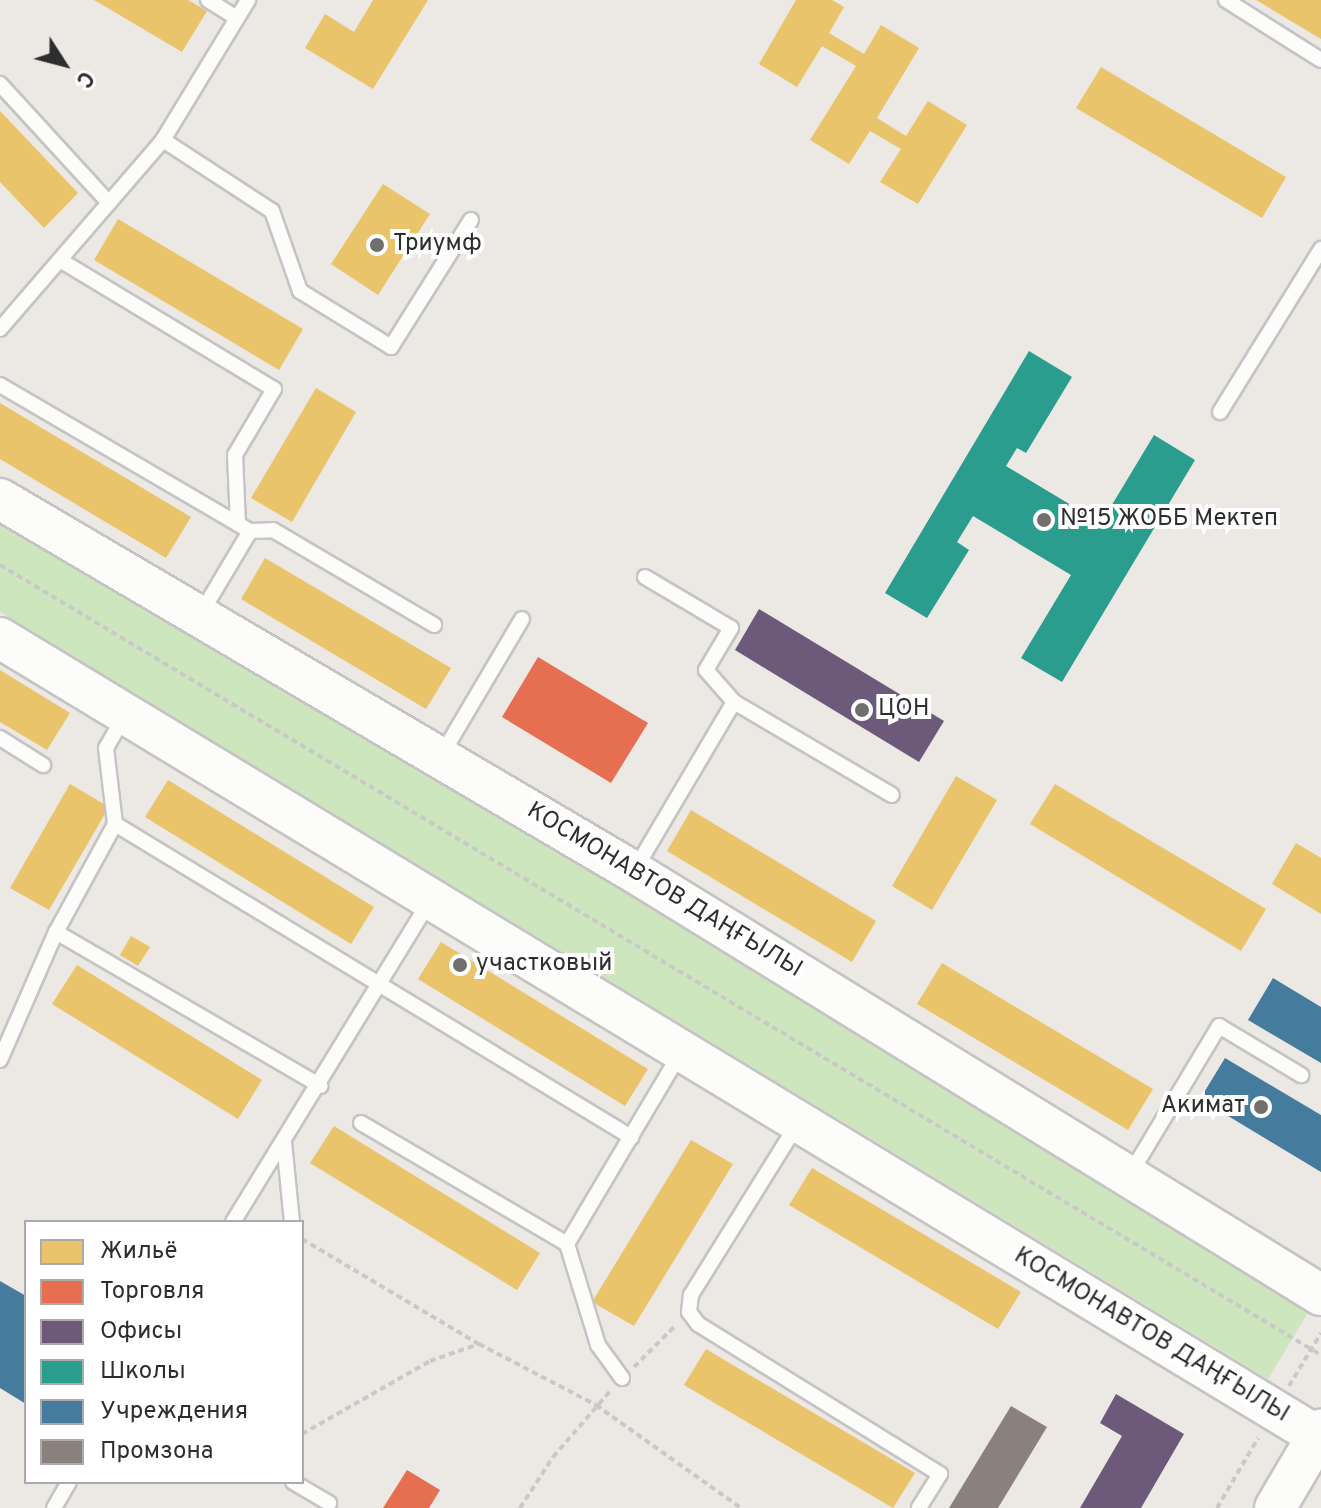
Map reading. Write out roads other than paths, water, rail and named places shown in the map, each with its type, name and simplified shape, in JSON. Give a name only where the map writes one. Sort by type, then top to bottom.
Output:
[{"type":"street","name":"КОСМОНАВТОВ ДАҢҒЫЛЫ","points":[[0,499],[634,872],[1321,1295]]},
{"type":"street","name":"КОСМОНАВТОВ ДАҢҒЫЛЫ","points":[[0,638],[798,1122],[1319,1433]]},
{"type":"street","points":[[1275,1508],[1319,1433]]},
{"type":"lane","points":[[208,0],[237,18]]},
{"type":"lane","points":[[0,329],[163,140],[248,0]]},
{"type":"lane","points":[[1226,0],[1321,60]]},
{"type":"lane","points":[[0,84],[109,203]]},
{"type":"lane","points":[[163,140],[272,211],[300,291],[391,347],[471,220]]},
{"type":"lane","points":[[1220,412],[1321,249]]},
{"type":"lane","points":[[60,260],[274,389],[235,455],[244,528],[200,616]]},
{"type":"lane","points":[[0,385],[244,528],[273,530],[434,625]]},
{"type":"lane","points":[[645,577],[731,628],[706,670],[734,702],[892,795]]},
{"type":"lane","points":[[440,757],[522,619]]},
{"type":"lane","points":[[634,872],[734,702]]},
{"type":"lane","points":[[0,1060],[56,932],[115,824],[106,748],[126,715]]},
{"type":"lane","points":[[0,738],[43,765]]},
{"type":"lane","points":[[115,824],[631,1137]]},
{"type":"lane","points":[[234,1220],[321,1086],[430,899]]},
{"type":"lane","points":[[56,932],[321,1086]]},
{"type":"lane","points":[[1129,1177],[1219,1026],[1301,1075]]},
{"type":"lane","points":[[567,1244],[681,1051]]},
{"type":"lane","points":[[798,1122],[691,1295],[689,1312],[698,1324],[940,1474],[919,1508]]},
{"type":"lane","points":[[361,1123],[567,1244],[598,1345],[622,1378]]},
{"type":"lane","points":[[284,1142],[292,1220]]},
{"type":"lane","points":[[54,1508],[68,1484]]},
{"type":"lane","points":[[296,1484],[329,1503]]},
{"type":"place","name":"Триумф","points":[[377,245]]},
{"type":"place","name":"№15 ЖОББ Мектеп","points":[[1044,520]]},
{"type":"place","name":"ЦОН","points":[[862,710]]},
{"type":"place","name":"участковый","points":[[460,965]]},
{"type":"place","name":"Акимат","points":[[1261,1107]]}]
